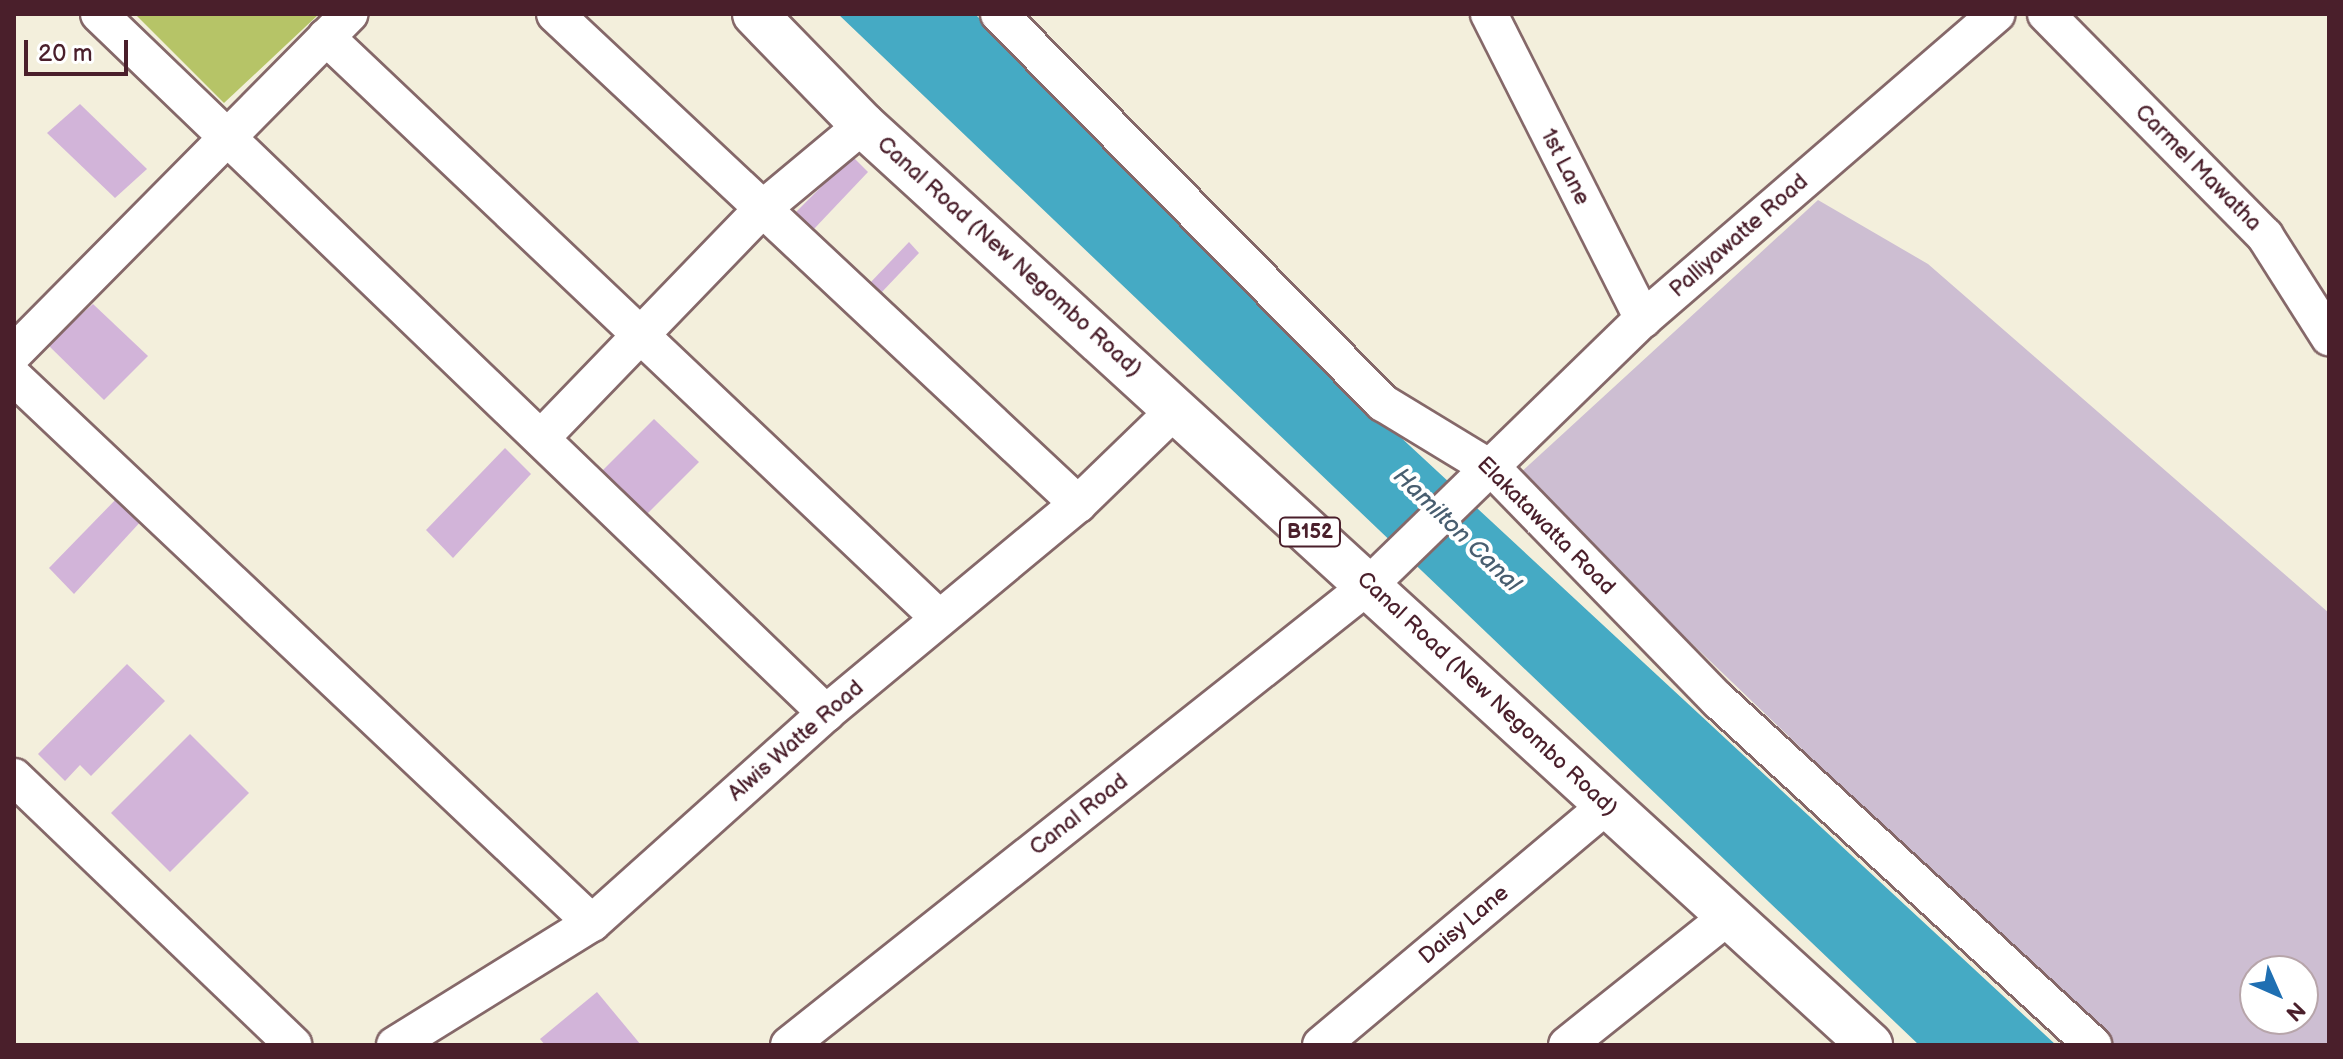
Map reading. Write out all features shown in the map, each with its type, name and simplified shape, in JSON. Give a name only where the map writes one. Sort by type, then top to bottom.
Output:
[{"type":"main road","name":"Canal Road (New Negombo Road)","points":[[755,14],[863,125],[1870,1045]]},
{"type":"street","points":[[99,14],[223,140],[542,437],[826,713]]},
{"type":"street","points":[[555,14],[1078,504]]},
{"type":"street","name":"Elakatawatta Road","points":[[999,14],[1383,403],[1495,471],[1718,700],[2093,1045]]},
{"type":"street","name":"1st Lane","points":[[1489,14],[1643,319]]},
{"type":"street","name":"Palliyawatte Road","points":[[1495,471],[1643,319],[1996,14]]},
{"type":"street","name":"Carmel Mawatha","points":[[2046,14],[2265,236],[2329,337]]},
{"type":"street","points":[[14,353],[338,26],[639,337],[939,618]]},
{"type":"street","points":[[542,437],[761,210],[863,125]]},
{"type":"street","points":[[14,377],[592,923]]},
{"type":"street","name":"Alwis Watte Road","points":[[395,1045],[592,923],[826,713],[1078,504],[1176,409]]},
{"type":"street","name":"Canal Road","points":[[789,1045],[1369,585],[1495,471]]},
{"type":"street","points":[[14,777],[293,1045]]},
{"type":"street","name":"Daisy Lane","points":[[1321,1045],[1607,805]]},
{"type":"street","points":[[1567,1045],[1730,915]]},
{"type":"shaded area","points":[[1818,200],[1928,264],[2329,613],[2329,1045],[2111,1045],[1517,476]]},
{"type":"green space","points":[[135,14],[319,14],[224,103]]},
{"type":"water","name":"Hamilton Canal","points":[[838,14],[975,14],[1382,420],[2056,1045],[1919,1045]]},
{"type":"building","points":[[80,104],[147,169],[115,198],[47,133]]},
{"type":"building","points":[[852,156],[868,172],[813,230],[794,214]]},
{"type":"building","points":[[909,242],[919,253],[880,294],[869,284]]},
{"type":"building","points":[[93,304],[148,356],[104,400],[47,344]]},
{"type":"building","points":[[654,419],[699,462],[643,518],[596,477]]},
{"type":"building","points":[[505,448],[531,474],[453,558],[426,530]]},
{"type":"building","points":[[122,493],[143,519],[74,594],[49,568]]},
{"type":"building","points":[[127,664],[165,701],[91,776],[80,765],[65,781],[38,754]]},
{"type":"building","points":[[190,734],[249,793],[170,872],[111,813]]},
{"type":"building","points":[[597,992],[641,1045],[545,1045],[540,1039]]}]
